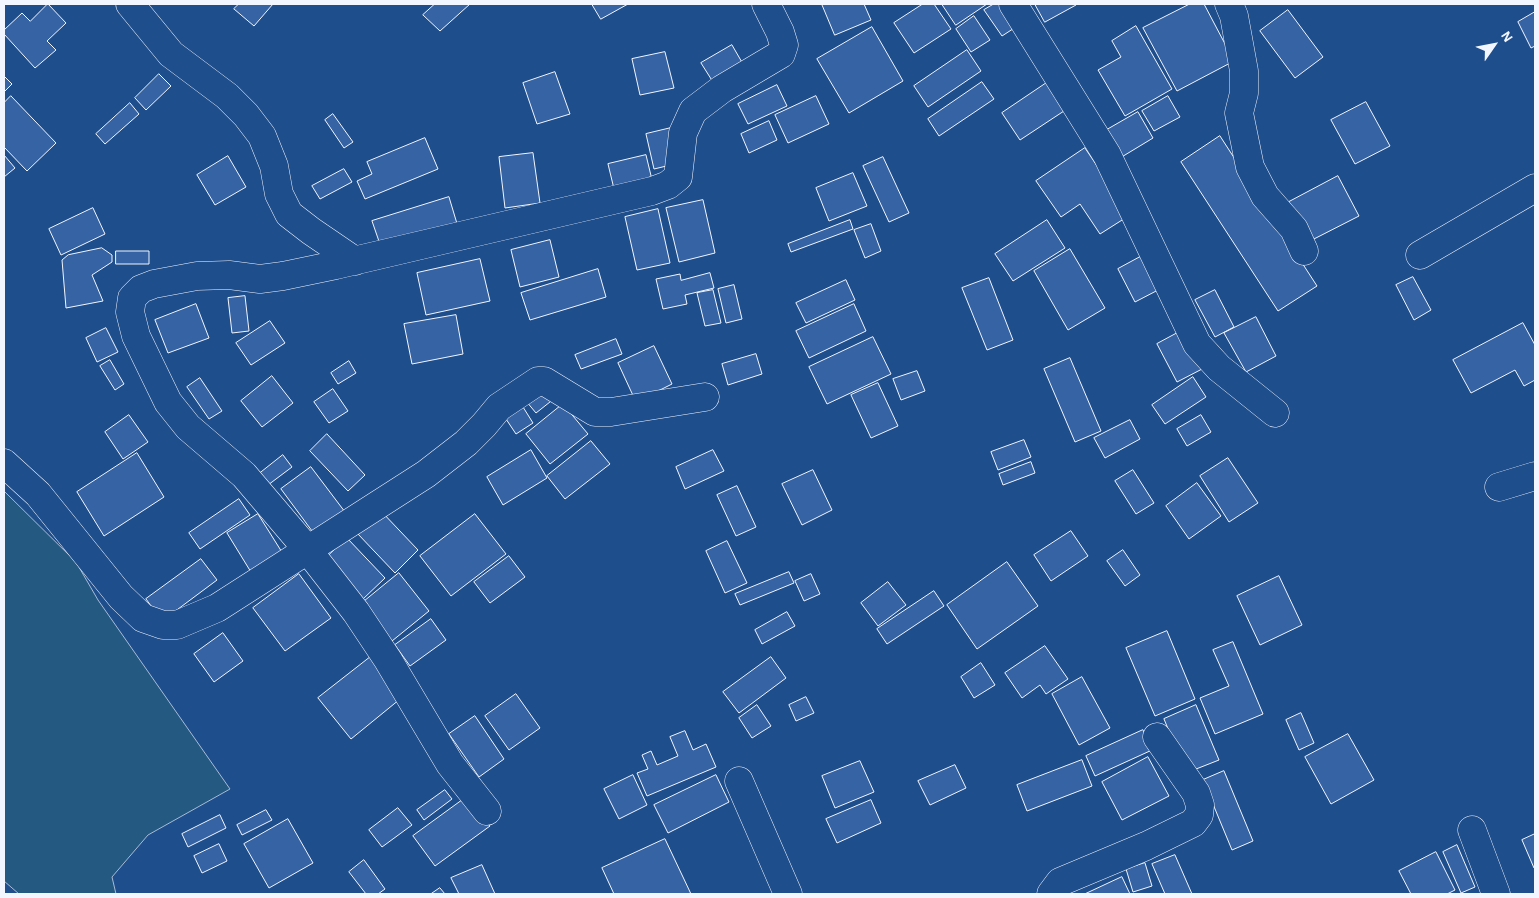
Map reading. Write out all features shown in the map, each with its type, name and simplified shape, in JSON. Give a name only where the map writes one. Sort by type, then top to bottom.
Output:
[{"type":"street","points":[[130,4],[171,54],[227,96],[246,114],[262,136],[274,166],[279,194],[289,214],[355,260]]},
{"type":"street","points":[[487,811],[450,764],[388,660],[356,612],[307,549],[244,475],[188,427],[168,402],[136,336],[130,312],[132,298],[141,289],[154,284],[196,276],[229,275],[260,279],[283,276],[652,191],[668,185],[678,177],[683,133],[693,111],[722,89],[781,54],[784,45],[780,32],[766,4]]},
{"type":"street","points":[[1013,4],[1107,156],[1197,344],[1219,368],[1276,414]]},
{"type":"street","points":[[1229,4],[1234,16],[1244,71],[1244,93],[1239,113],[1250,166],[1265,196],[1294,229],[1304,251]]},
{"type":"street","points":[[1420,255],[1535,188]]},
{"type":"street","points":[[4,463],[38,494],[122,597],[143,618],[163,625],[177,625],[216,608],[426,474],[466,443],[499,407],[538,381],[544,381],[595,412],[611,412],[706,397]]},
{"type":"street","points":[[1499,486],[1535,476]]},
{"type":"street","points":[[1051,894],[1060,882],[1146,846],[1193,823],[1199,816],[1200,805],[1196,794],[1158,737]]},
{"type":"street","points":[[739,781],[788,894]]},
{"type":"street","points":[[1472,830],[1496,894]]},
{"type":"shaded area","points":[[4,491],[76,562],[98,600],[230,789],[148,835],[112,877],[116,894],[19,894],[4,881]]},
{"type":"building","points":[[48,4],[66,23],[47,41],[56,50],[35,68],[4,34],[4,30],[22,13],[30,21]]},
{"type":"building","points":[[239,4],[273,4],[254,26],[234,9]]},
{"type":"building","points":[[435,4],[470,4],[440,31],[423,15]]},
{"type":"building","points":[[592,4],[628,4],[601,19]]},
{"type":"building","points":[[822,4],[864,4],[871,20],[835,35]]},
{"type":"building","points":[[923,4],[934,4],[951,29],[914,53],[894,23]]},
{"type":"building","points":[[942,4],[987,4],[956,25]]},
{"type":"building","points":[[994,4],[1009,4],[1022,23],[1002,36],[984,10]]},
{"type":"building","points":[[1035,4],[1075,4],[1076,5],[1045,22]]},
{"type":"building","points":[[1190,4],[1204,4],[1234,61],[1177,91],[1143,28]]},
{"type":"building","points":[[1288,10],[1323,57],[1295,78],[1260,31]]},
{"type":"building","points":[[1535,12],[1535,46],[1531,48],[1518,22]]},
{"type":"building","points":[[974,16],[990,40],[971,52],[956,29]]},
{"type":"building","points":[[1136,26],[1172,89],[1125,116],[1098,70],[1121,57],[1112,41]]},
{"type":"building","points":[[872,27],[903,81],[849,113],[817,59]]},
{"type":"building","points":[[732,45],[743,64],[713,82],[701,63]]},
{"type":"building","points":[[967,50],[981,71],[928,107],[914,86]]},
{"type":"building","points":[[665,52],[674,88],[640,95],[632,59]]},
{"type":"building","points":[[555,72],[570,114],[537,124],[523,83]]},
{"type":"building","points":[[159,74],[171,86],[146,110],[135,98]]},
{"type":"building","points":[[4,76],[12,84],[4,92]]},
{"type":"building","points":[[982,82],[994,99],[939,136],[928,119]]},
{"type":"building","points":[[1048,82],[1067,109],[1020,140],[1002,113]]},
{"type":"building","points":[[777,85],[787,106],[748,124],[738,104]]},
{"type":"building","points":[[11,96],[56,143],[27,171],[4,147],[4,103]]},
{"type":"building","points":[[816,96],[829,124],[788,143],[775,115]]},
{"type":"building","points":[[1168,96],[1180,117],[1154,131],[1142,111]]},
{"type":"building","points":[[1366,102],[1390,146],[1355,164],[1331,120]]},
{"type":"building","points":[[130,103],[139,114],[105,144],[96,134]]},
{"type":"building","points":[[1138,112],[1153,138],[1120,158],[1105,131]]},
{"type":"building","points":[[333,114],[353,142],[344,148],[325,120]]},
{"type":"building","points":[[769,121],[777,140],[749,153],[741,134]]},
{"type":"building","points":[[671,128],[679,163],[654,169],[646,134]]},
{"type":"building","points":[[1220,136],[1317,286],[1278,311],[1181,162]]},
{"type":"building","points":[[425,138],[438,169],[365,199],[357,181],[372,174],[367,162]]},
{"type":"building","points":[[1085,148],[1130,215],[1100,234],[1080,204],[1061,217],[1036,181]]},
{"type":"building","points":[[533,153],[540,203],[505,208],[499,157]]},
{"type":"building","points":[[4,155],[15,168],[4,177]]},
{"type":"building","points":[[646,155],[653,184],[615,193],[608,164]]},
{"type":"building","points":[[228,156],[246,187],[215,205],[197,175]]},
{"type":"building","points":[[883,157],[909,213],[889,222],[863,166]]},
{"type":"building","points":[[344,169],[352,182],[320,199],[312,186]]},
{"type":"building","points":[[853,173],[867,206],[829,221],[816,188]]},
{"type":"building","points":[[1338,176],[1359,216],[1310,241],[1289,202]]},
{"type":"building","points":[[449,197],[458,227],[382,250],[372,221]]},
{"type":"building","points":[[703,200],[715,253],[679,262],[666,208]]},
{"type":"building","points":[[93,208],[105,234],[61,255],[49,229]]},
{"type":"building","points":[[658,209],[670,263],[637,270],[625,217]]},
{"type":"building","points":[[850,220],[853,229],[791,252],[788,244]]},
{"type":"building","points":[[1047,220],[1065,248],[1013,281],[995,254]]},
{"type":"building","points":[[871,224],[881,251],[865,258],[854,230]]},
{"type":"building","points":[[550,240],[559,277],[520,287],[511,250]]},
{"type":"building","points":[[102,248],[112,255],[112,262],[92,275],[103,301],[66,308],[62,260],[68,255]]},
{"type":"building","points":[[1070,249],[1105,308],[1068,330],[1034,271]]},
{"type":"building","points":[[116,251],[149,251],[149,264],[116,264]]},
{"type":"building","points":[[1142,256],[1160,289],[1135,302],[1118,269]]},
{"type":"building","points":[[480,259],[490,301],[426,315],[417,273]]},
{"type":"building","points":[[598,269],[606,297],[530,320],[521,293]]},
{"type":"building","points":[[710,273],[714,288],[685,295],[687,304],[663,309],[656,279],[680,274],[681,280]]},
{"type":"building","points":[[1413,277],[1431,310],[1414,320],[1396,285]]},
{"type":"building","points":[[989,278],[1013,340],[987,350],[962,288]]},
{"type":"building","points":[[846,280],[855,300],[806,323],[796,303]]},
{"type":"building","points":[[734,285],[742,319],[726,323],[718,289]]},
{"type":"building","points":[[713,290],[721,323],[705,326],[697,293]]},
{"type":"building","points":[[1215,290],[1234,327],[1215,337],[1195,300]]},
{"type":"building","points":[[245,296],[249,331],[232,333],[228,298]]},
{"type":"building","points":[[196,304],[209,338],[168,353],[155,320]]},
{"type":"building","points":[[854,304],[866,331],[809,358],[796,331]]},
{"type":"building","points":[[456,315],[463,354],[412,364],[404,324]]},
{"type":"building","points":[[1256,317],[1276,356],[1246,372],[1224,333]]},
{"type":"building","points":[[270,321],[285,343],[251,365],[236,343]]},
{"type":"building","points":[[1523,323],[1535,345],[1535,380],[1524,386],[1515,370],[1471,393],[1453,360]]},
{"type":"building","points":[[106,328],[118,352],[97,362],[86,338]]},
{"type":"building","points":[[1183,330],[1204,368],[1177,382],[1157,344]]},
{"type":"building","points":[[873,337],[891,374],[827,404],[809,367]]},
{"type":"building","points":[[616,339],[622,354],[581,369],[575,355]]},
{"type":"building","points":[[654,346],[672,384],[636,402],[618,363]]},
{"type":"building","points":[[756,354],[762,374],[728,385],[722,364]]},
{"type":"building","points":[[1070,358],[1101,431],[1075,442],[1044,369]]},
{"type":"building","points":[[110,360],[124,384],[115,390],[100,366]]},
{"type":"building","points":[[349,361],[356,373],[338,384],[331,373]]},
{"type":"building","points":[[917,371],[925,391],[901,400],[893,379]]},
{"type":"building","points":[[272,376],[293,403],[262,427],[241,401]]},
{"type":"building","points":[[1193,377],[1206,397],[1165,424],[1152,405]]},
{"type":"building","points":[[200,378],[222,411],[209,419],[187,387]]},
{"type":"building","points":[[878,383],[898,426],[871,438],[851,395]]},
{"type":"building","points":[[545,385],[555,398],[536,413],[526,401]]},
{"type":"building","points":[[333,389],[348,411],[329,423],[314,402]]},
{"type":"building","points":[[563,404],[588,434],[550,464],[526,434]]},
{"type":"building","points":[[523,407],[533,423],[516,434],[506,419]]},
{"type":"building","points":[[129,415],[148,442],[123,459],[105,432]]},
{"type":"building","points":[[1201,415],[1211,432],[1187,446],[1177,429]]},
{"type":"building","points":[[1130,420],[1140,439],[1105,458],[1094,438]]},
{"type":"building","points":[[327,434],[365,475],[348,491],[310,451]]},
{"type":"building","points":[[1024,440],[1031,457],[998,470],[991,452]]},
{"type":"building","points":[[591,441],[610,464],[565,499],[547,476]]},
{"type":"building","points":[[531,450],[547,478],[503,505],[487,477]]},
{"type":"building","points":[[713,450],[724,471],[685,489],[676,467]]},
{"type":"building","points":[[137,453],[164,497],[104,536],[77,492]]},
{"type":"building","points":[[283,455],[292,467],[268,485],[259,474]]},
{"type":"building","points":[[1228,458],[1258,503],[1229,522],[1200,476]]},
{"type":"building","points":[[1031,462],[1035,473],[1003,485],[999,474]]},
{"type":"building","points":[[311,467],[345,512],[315,535],[281,489]]},
{"type":"building","points":[[813,470],[832,510],[802,525],[782,484]]},
{"type":"building","points":[[1133,470],[1154,503],[1136,514],[1115,481]]},
{"type":"building","points":[[1197,483],[1221,516],[1189,539],[1166,506]]},
{"type":"building","points":[[737,486],[756,527],[736,536],[717,495]]},
{"type":"building","points":[[239,499],[250,515],[200,549],[189,533]]},
{"type":"building","points":[[380,510],[418,550],[395,573],[357,533]]},
{"type":"building","points":[[258,514],[285,557],[254,577],[227,533]]},
{"type":"building","points":[[475,514],[506,554],[451,596],[420,556]]},
{"type":"building","points":[[1071,531],[1088,556],[1051,581],[1034,555]]},
{"type":"building","points":[[347,538],[385,578],[362,600],[324,560]]},
{"type":"building","points":[[727,541],[747,583],[725,593],[706,551]]},
{"type":"building","points":[[1123,550],[1140,575],[1125,586],[1107,561]]},
{"type":"building","points":[[509,556],[525,577],[490,603],[474,582]]},
{"type":"building","points":[[201,559],[217,580],[162,621],[146,599]]},
{"type":"building","points":[[1007,562],[1038,606],[977,649],[947,605]]},
{"type":"building","points":[[789,572],[794,583],[740,605],[735,594]]},
{"type":"building","points":[[399,573],[429,611],[392,641],[361,604]]},
{"type":"building","points":[[299,574],[331,618],[285,651],[253,608]]},
{"type":"building","points":[[811,574],[820,594],[804,601],[795,581]]},
{"type":"building","points":[[1279,576],[1302,625],[1260,645],[1237,596]]},
{"type":"building","points":[[888,582],[906,605],[878,626],[861,603]]},
{"type":"building","points":[[934,591],[944,606],[887,644],[877,629]]},
{"type":"building","points":[[787,612],[795,626],[762,644],[755,630]]},
{"type":"building","points":[[431,619],[446,640],[410,666],[395,645]]},
{"type":"building","points":[[1167,631],[1195,699],[1155,716],[1126,648]]},
{"type":"building","points":[[223,633],[243,661],[214,682],[194,654]]},
{"type":"building","points":[[1233,642],[1263,714],[1215,734],[1200,698],[1229,686],[1213,650]]},
{"type":"building","points":[[1045,646],[1068,679],[1046,694],[1040,685],[1022,698],[1005,673]]},
{"type":"building","points":[[373,655],[405,695],[351,739],[318,698]]},
{"type":"building","points":[[771,657],[786,678],[739,713],[723,692]]},
{"type":"building","points":[[981,663],[995,685],[974,698],[961,677]]},
{"type":"building","points":[[1082,677],[1110,728],[1079,745],[1052,694]]},
{"type":"building","points":[[516,694],[540,728],[509,750],[485,716]]},
{"type":"building","points":[[806,697],[814,713],[796,721],[789,705]]},
{"type":"building","points":[[757,705],[771,726],[752,738],[739,718]]},
{"type":"building","points":[[1196,705],[1219,760],[1191,771],[1180,758],[1164,719]]},
{"type":"building","points":[[1301,713],[1314,743],[1299,750],[1286,720]]},
{"type":"building","points":[[475,716],[504,759],[479,777],[449,734]]},
{"type":"building","points":[[1143,730],[1152,750],[1095,776],[1086,756]]},
{"type":"building","points":[[685,731],[693,750],[706,744],[716,767],[647,796],[637,773],[648,769],[642,755],[651,751],[657,765],[678,756],[670,737]]},
{"type":"building","points":[[1348,734],[1374,780],[1331,804],[1305,757]]},
{"type":"building","points":[[1148,757],[1169,796],[1122,820],[1102,782]]},
{"type":"building","points":[[1082,760],[1092,786],[1027,811],[1017,785]]},
{"type":"building","points":[[860,761],[874,792],[835,808],[822,776]]},
{"type":"building","points":[[955,765],[966,788],[930,805],[918,781]]},
{"type":"building","points":[[1224,771],[1253,841],[1232,850],[1203,780]]},
{"type":"building","points":[[633,775],[647,805],[619,819],[604,789]]},
{"type":"building","points":[[716,775],[729,802],[668,833],[654,805]]},
{"type":"building","points":[[445,790],[452,799],[424,820],[417,810]]},
{"type":"building","points":[[468,796],[490,826],[435,866],[413,836]]},
{"type":"building","points":[[871,800],[881,823],[837,843],[826,819]]},
{"type":"building","points":[[398,808],[412,825],[382,847],[369,830]]},
{"type":"building","points":[[266,810],[272,820],[242,835],[237,825]]},
{"type":"building","points":[[220,815],[226,828],[188,847],[182,834]]},
{"type":"building","points":[[288,819],[313,863],[269,888],[244,844]]},
{"type":"building","points":[[1535,834],[1535,867],[1534,868],[1522,840]]},
{"type":"building","points":[[665,839],[691,894],[614,894],[602,868]]},
{"type":"building","points":[[219,844],[227,861],[202,873],[194,856]]},
{"type":"building","points":[[1457,845],[1475,887],[1461,893],[1443,852]]},
{"type":"building","points":[[1436,852],[1455,890],[1447,894],[1411,894],[1399,871]]},
{"type":"building","points":[[1175,855],[1192,894],[1165,894],[1152,864]]},
{"type":"building","points":[[364,860],[385,889],[378,894],[366,894],[349,872]]},
{"type":"building","points":[[1145,863],[1152,886],[1133,892],[1126,869]]},
{"type":"building","points":[[482,865],[495,894],[459,894],[451,878]]},
{"type":"building","points":[[1122,877],[1130,894],[1085,894]]},
{"type":"building","points":[[440,888],[445,894],[431,894]]}]
